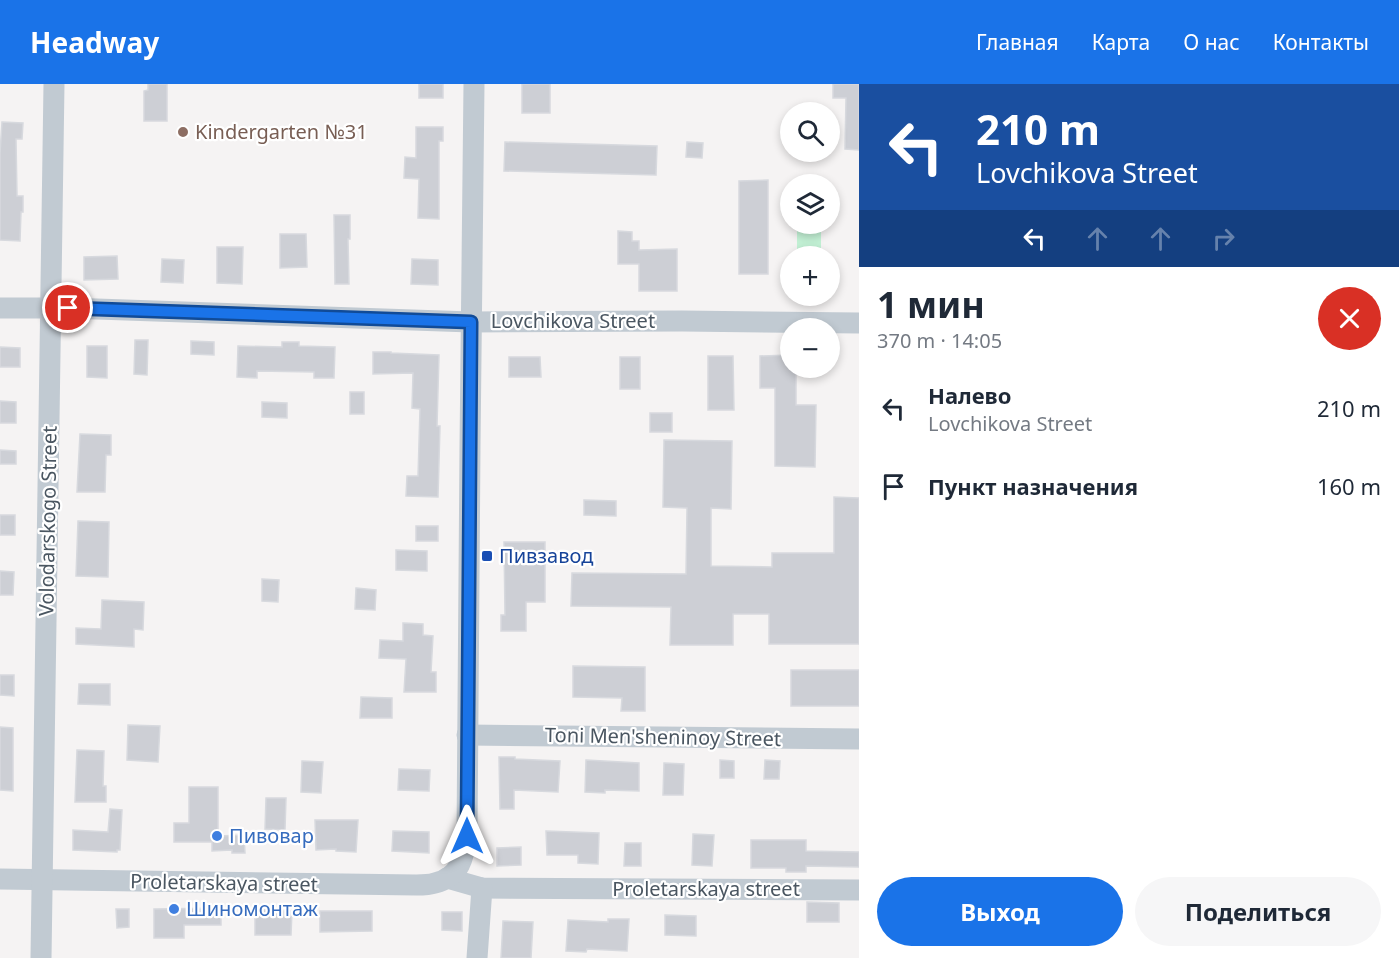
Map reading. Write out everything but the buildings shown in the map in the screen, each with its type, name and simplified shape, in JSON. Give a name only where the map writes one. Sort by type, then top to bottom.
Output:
[{"type":"street","name":"Volodarskogo Street","points":[[41,958],[54,84]]},
{"type":"street","points":[[452,874],[462,862],[467,836],[474,84]]},
{"type":"street","name":"Lovchikova Street","points":[[0,308],[52,307],[471,322],[859,323]]},
{"type":"street","name":"Toni Men'sheninoy Street","points":[[467,735],[859,739]]},
{"type":"street","name":"Proletarskaya street","points":[[0,879],[416,885],[435,883],[452,874],[482,888],[859,890]]},
{"type":"street","points":[[477,958],[482,888]]},
{"type":"green space","points":[[797,234],[821,234],[821,246],[797,246]]},
{"type":"place","name":"Kindergarten №31","points":[[183,132]]},
{"type":"place","name":"Пивзавод","points":[[487,556]]},
{"type":"place","name":"Пивовар","points":[[217,836]]},
{"type":"place","name":"Шиномонтаж","points":[[174,909]]},
{"type":"route","points":[[68,308],[471,322],[467,836]]}]
